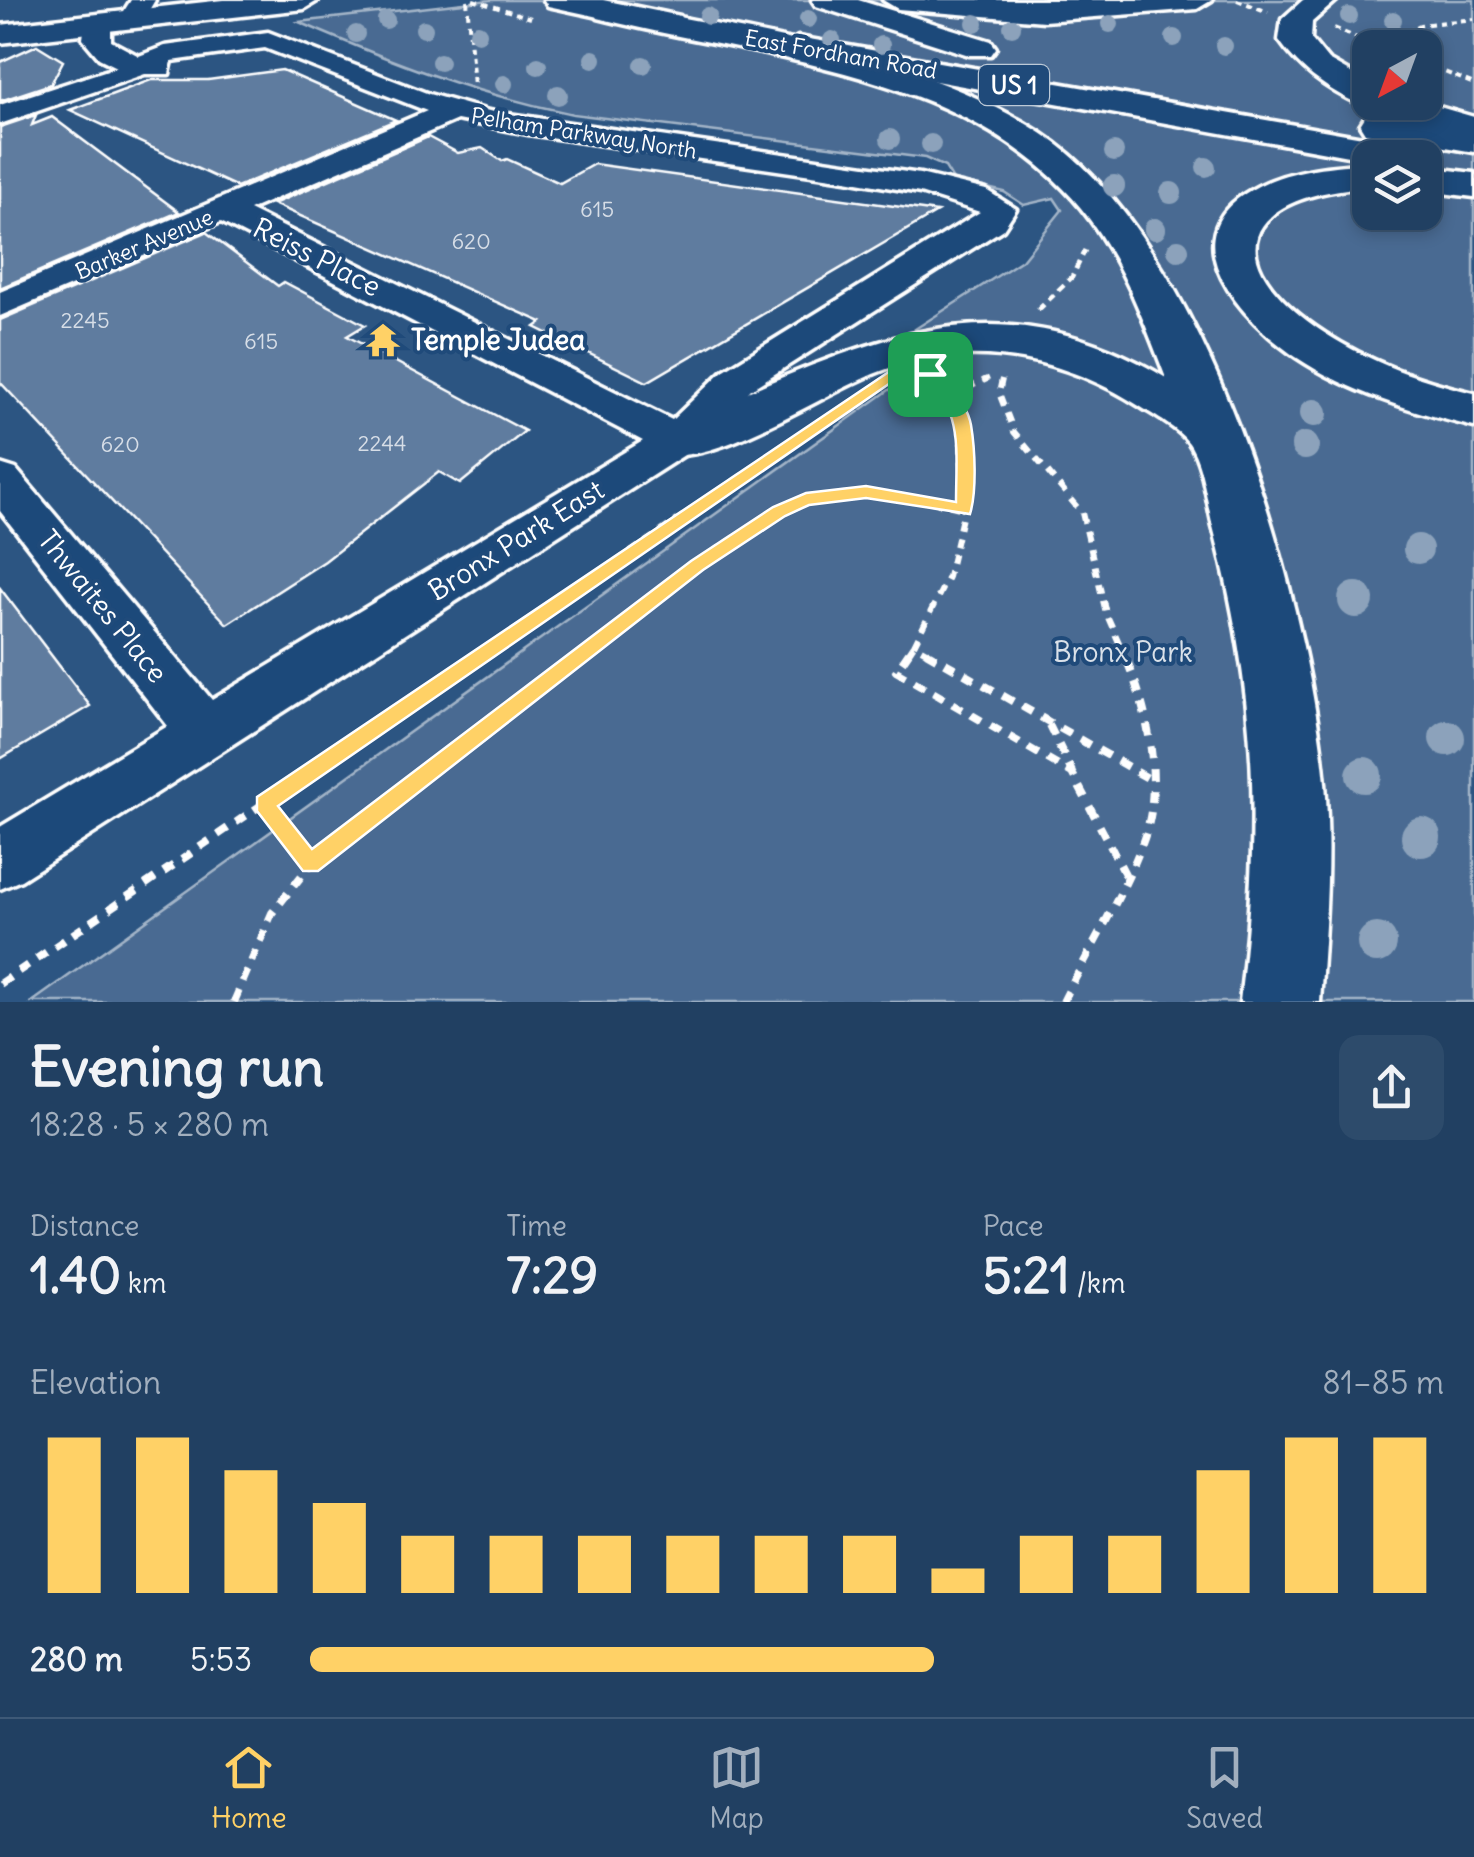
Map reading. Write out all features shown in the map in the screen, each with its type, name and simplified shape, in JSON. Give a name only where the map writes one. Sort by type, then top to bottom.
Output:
[{"type":"main road","points":[[0,34],[98,23],[137,10],[304,0]]},
{"type":"main road","name":"East Fordham Road","points":[[559,0],[1352,145]]},
{"type":"main road","name":"East Fordham Road","points":[[827,0],[936,36],[1042,64],[1474,141]]},
{"type":"main road","points":[[898,0],[1044,12],[1197,0]]},
{"type":"main road","points":[[1322,0],[1300,14],[1294,26],[1295,40],[1316,67],[1352,88]]},
{"type":"main road","points":[[609,12],[908,84],[977,111],[1038,148],[1093,197],[1120,237],[1170,332],[1210,433],[1264,618],[1290,780],[1291,845],[1280,1002]]},
{"type":"main road","points":[[1442,119],[1474,128]]},
{"type":"main road","name":"East Fordham Road","points":[[1442,161],[1474,167]]},
{"type":"main road","points":[[1352,176],[1310,179],[1264,196],[1238,224],[1233,250],[1236,265],[1270,313],[1312,346],[1405,392],[1474,410]]},
{"type":"main road","points":[[1442,181],[1474,185]]},
{"type":"main road","points":[[678,440],[783,400],[873,356],[928,341],[976,337],[1044,344],[1100,362],[1160,393],[1210,433]]},
{"type":"street","name":"Pelham Parkway North","points":[[98,23],[99,44],[120,59],[141,66],[226,67],[299,52],[452,111],[572,134],[906,180],[987,198]]},
{"type":"street","points":[[0,116],[141,66]]},
{"type":"street","name":"Barker Avenue","points":[[0,305],[452,111]]},
{"type":"street","name":"Bronx Park East","points":[[0,860],[678,440],[736,380],[991,222],[1000,208],[987,198]]},
{"type":"street","name":"Reiss Place","points":[[223,210],[678,440]]},
{"type":"street","name":"Thwaites Place","points":[[0,480],[206,732]]},
{"type":"path","points":[[452,111],[474,93],[467,0]]},
{"type":"path","points":[[1411,30],[1420,25],[1474,19]]},
{"type":"path","points":[[1442,71],[1474,84]]},
{"type":"path","points":[[922,368],[950,396],[964,423],[964,510],[948,577],[914,645],[896,671],[1072,773]]},
{"type":"path","points":[[950,396],[1007,368],[999,392],[1014,432],[1082,512],[1106,613],[1138,685],[1152,780],[1151,811],[1126,877],[1062,1002]]},
{"type":"path","points":[[0,984],[798,437]]},
{"type":"path","points":[[234,1002],[272,913],[310,864],[697,565],[806,499],[866,492],[964,510]]},
{"type":"path","points":[[914,645],[1152,780]]},
{"type":"path","points":[[1048,722],[1126,877]]},
{"type":"path","points":[[264,804],[310,864]]},
{"type":"green space","name":"Bronx Park","points":[[490,0],[1474,0],[1474,1002],[32,1002],[934,358],[915,329],[1022,260],[1062,210],[1054,198],[1024,205],[1004,192],[953,180],[945,167],[925,158],[573,114],[501,97],[368,51],[299,22]]},
{"type":"building","points":[[37,45],[63,61],[51,84],[0,101],[0,62]]},
{"type":"building","points":[[282,70],[396,120],[237,187],[70,110],[151,80],[208,80]]},
{"type":"building","points":[[36,115],[32,125],[52,117],[179,212],[0,288],[0,127]]},
{"type":"building","points":[[428,137],[458,153],[482,148],[502,161],[507,159],[560,183],[594,164],[937,212],[647,382],[535,327],[542,322],[273,204]]},
{"type":"building","points":[[206,232],[278,286],[284,282],[365,325],[347,336],[525,431],[460,484],[439,472],[325,561],[227,624],[0,382],[0,320]]},
{"type":"building","points":[[0,588],[90,706],[0,759]]},
{"type":"place","name":"Temple Judea","points":[[383,340]]},
{"type":"route","points":[[913,362],[930,374],[956,405],[964,423],[964,510],[900,495],[866,492],[806,499],[779,512],[697,565],[310,864],[264,804],[879,382],[913,362]]}]
